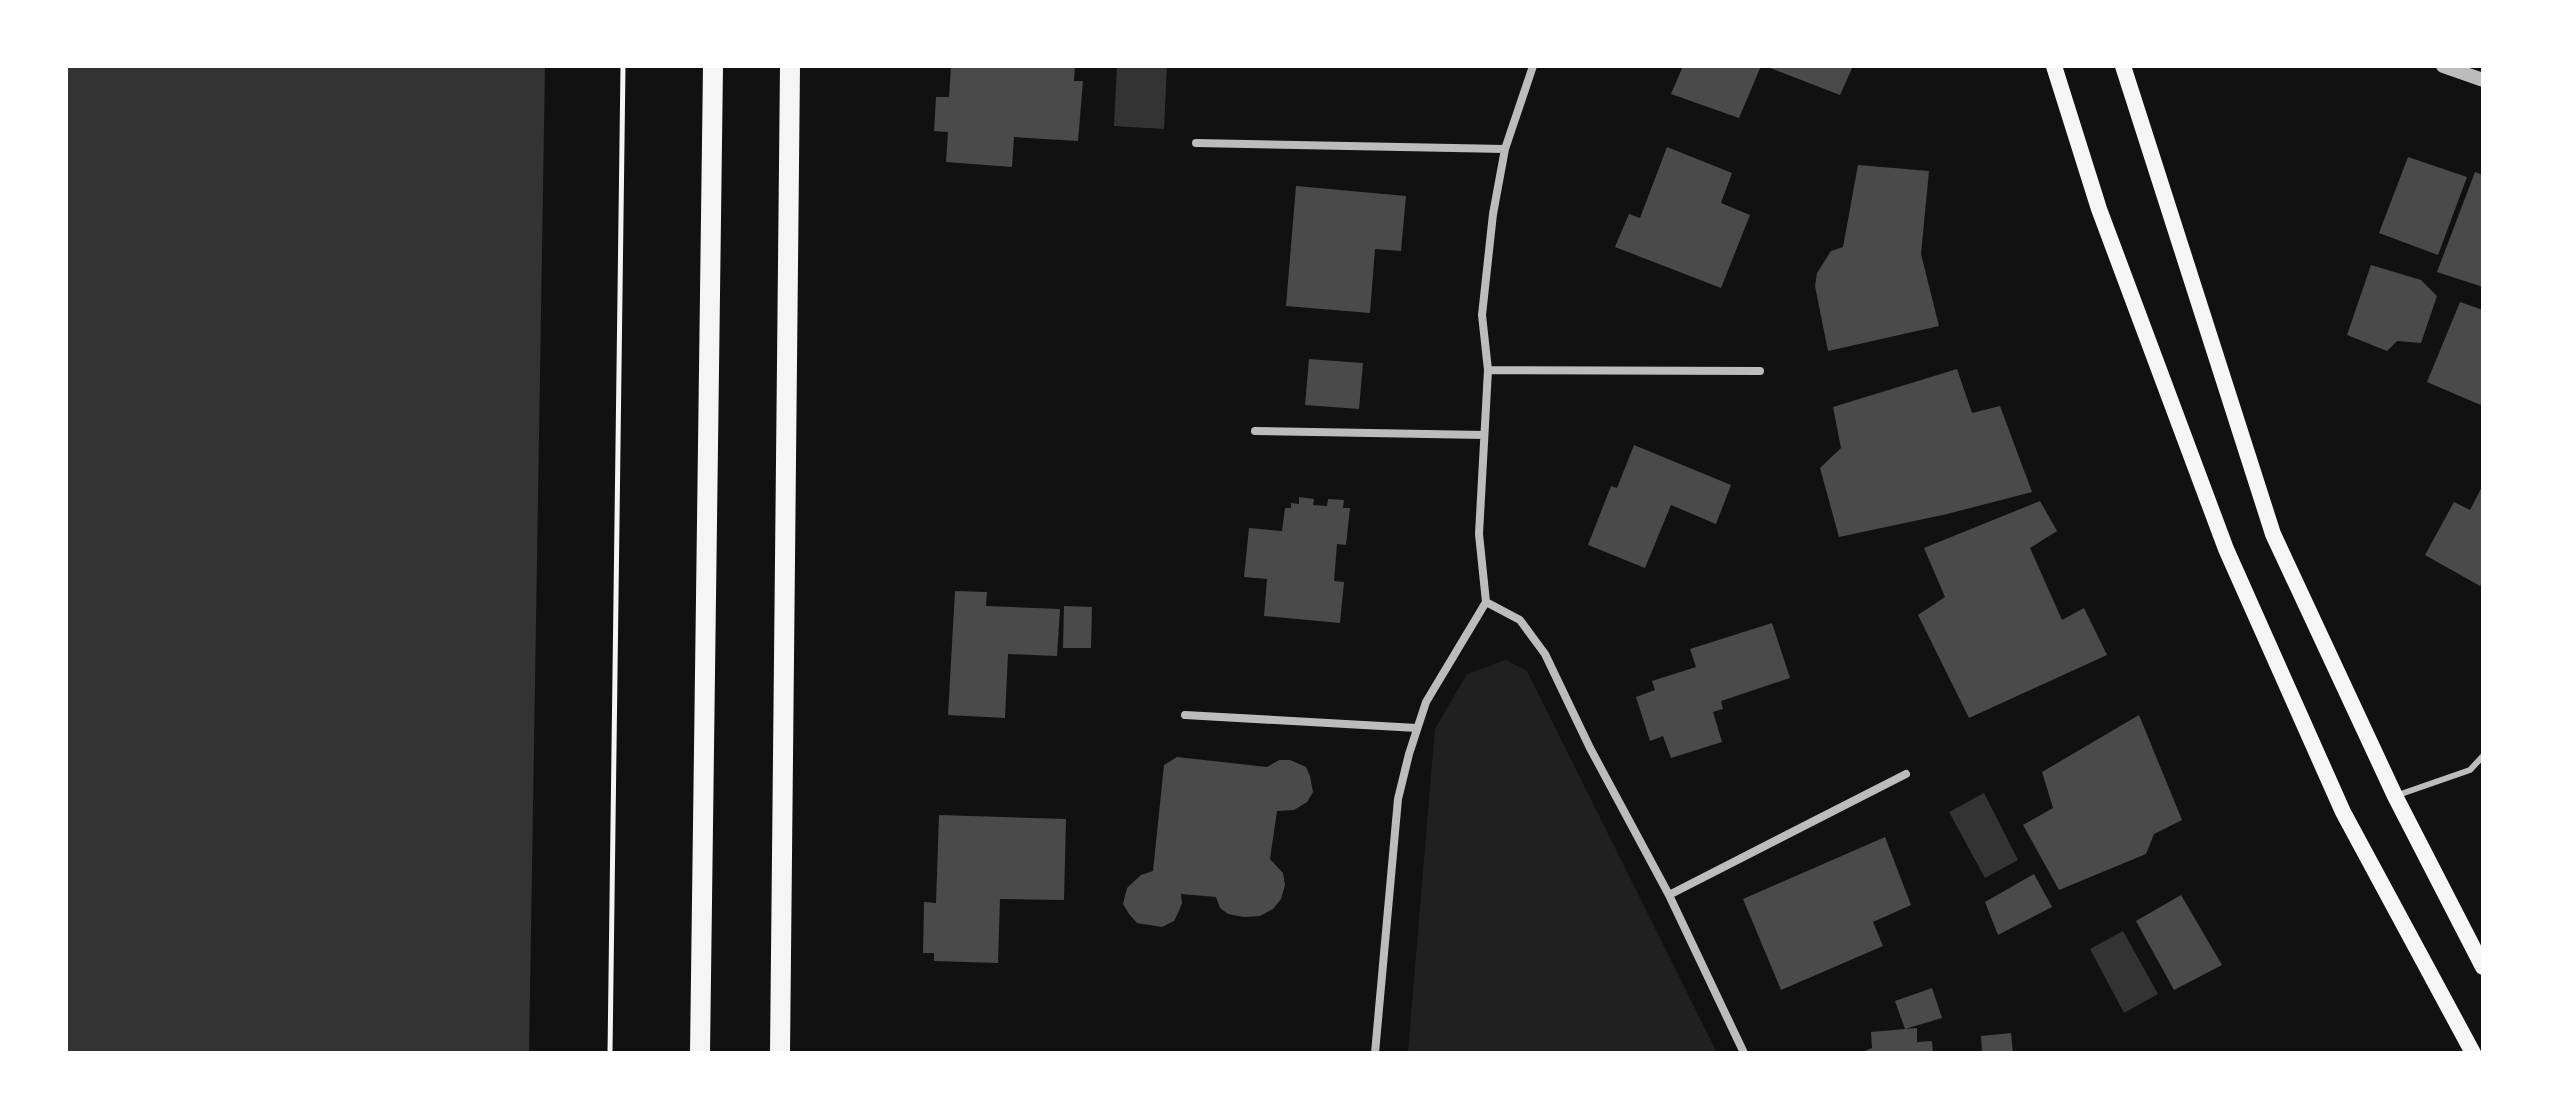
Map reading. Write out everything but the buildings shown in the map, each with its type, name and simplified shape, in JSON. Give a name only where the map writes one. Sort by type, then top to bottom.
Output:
[{"type":"main road","points":[[700,1053],[713,66]]},
{"type":"main road","points":[[780,1053],[790,66]]},
{"type":"main road","points":[[2054,66],[2099,209],[2226,549],[2343,812],[2473,1053]]},
{"type":"main road","points":[[2123,66],[2273,534],[2395,796],[2483,967]]},
{"type":"street","points":[[1375,1053],[1398,799],[1426,702],[1486,602],[1479,534],[1488,370],[1482,315],[1493,214],[1505,149],[1533,66]]},
{"type":"street","points":[[2443,66],[2483,80]]},
{"type":"street","points":[[1196,143],[1505,149]]},
{"type":"street","points":[[1488,370],[1760,371]]},
{"type":"street","points":[[1255,431],[1484,435]]},
{"type":"street","points":[[1486,602],[1520,620],[1545,654],[1590,748],[1669,895],[1744,1053]]},
{"type":"street","points":[[1185,715],[1417,728]]},
{"type":"street","points":[[1669,895],[1906,774]]},
{"type":"lane","points":[[2395,796],[2470,770],[2483,756]]},
{"type":"path","points":[[610,1053],[623,66]]},
{"type":"shaded area","points":[[66,66],[545,66],[529,1053],[66,1053]]},
{"type":"shaded area","points":[[1117,66],[1167,66],[1164,129],[1114,126]]},
{"type":"shaded area","points":[[1506,660],[1527,671],[1717,1053],[1408,1053],[1435,729],[1467,674]]},
{"type":"shaded area","points":[[1984,793],[2018,860],[1985,878],[1949,812]]},
{"type":"shaded area","points":[[2123,931],[2158,994],[2124,1013],[2090,949]]}]
